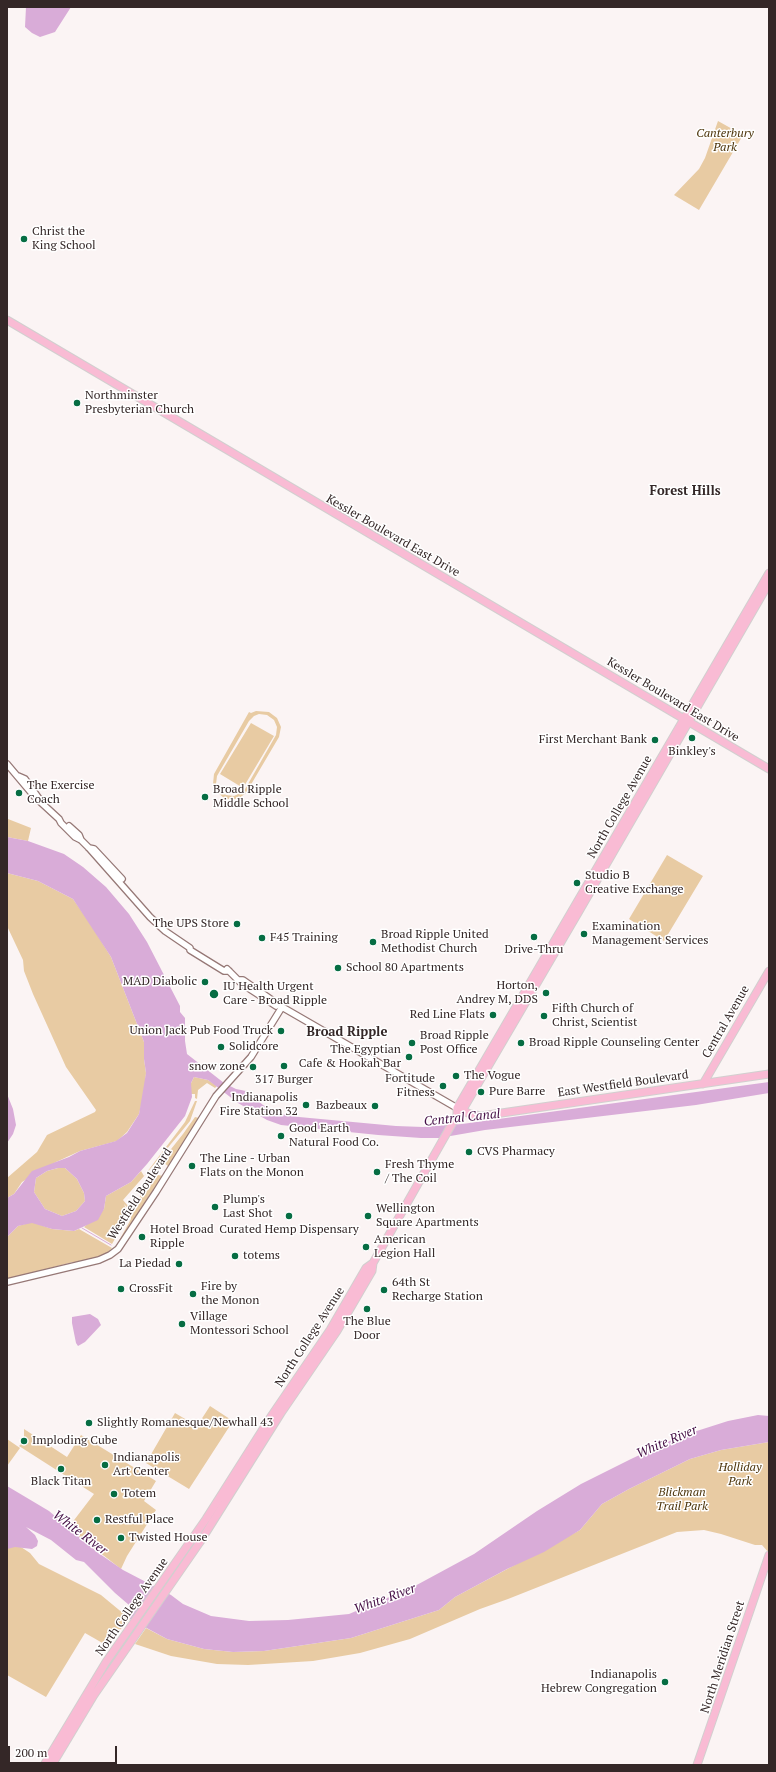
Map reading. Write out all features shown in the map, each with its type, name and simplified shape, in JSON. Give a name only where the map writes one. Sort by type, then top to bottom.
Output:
[{"type":"main road","name":"Kessler Boulevard East Drive","points":[[7,320],[769,769]]},
{"type":"main road","name":"North College Avenue","points":[[52,1765],[94,1695],[203,1538],[281,1413],[335,1334],[372,1271],[373,1263],[458,1114],[686,721],[769,574]]},
{"type":"main road","name":"North College Avenue","points":[[686,721],[769,584]]},
{"type":"main road","name":"Central Avenue","points":[[703,1084],[769,970]]},
{"type":"main road","name":"East Westfield Boulevard","points":[[458,1114],[481,1116],[769,1074]]},
{"type":"main road","name":"North College Avenue","points":[[44,1765],[100,1672],[206,1519],[272,1415],[325,1338],[366,1268],[373,1263]]},
{"type":"main road","name":"North Meridian Street","points":[[697,1765],[769,1555]]},
{"type":"street","points":[[7,764],[33,795],[76,837],[90,848],[167,933],[229,971],[258,995],[275,1005],[282,1007],[458,1114]]},
{"type":"street","name":"Westfield Boulevard","points":[[7,1282],[99,1260],[116,1251],[128,1236],[220,1092],[251,1057],[282,1007]]},
{"type":"green space","name":"Canterbury Park","points":[[718,121],[743,135],[699,210],[674,195],[699,169],[705,158]]},
{"type":"green space","points":[[256,711],[269,712],[277,718],[281,727],[279,737],[246,793],[238,799],[225,799],[215,790],[213,784],[214,774],[249,712],[251,713]],"holes":[[[259,714],[267,715],[274,720],[277,727],[276,735],[244,791],[234,796],[226,795],[218,789],[216,784],[217,776],[249,721],[254,716]]]},
{"type":"green space","points":[[251,723],[274,736],[243,788],[220,774]]},
{"type":"green space","points":[[7,815],[8,819],[31,828],[28,841],[7,837]]},
{"type":"green space","points":[[667,855],[703,876],[664,941],[629,919]]},
{"type":"green space","points":[[7,873],[38,881],[73,899],[90,923],[111,957],[144,1042],[146,1073],[144,1094],[139,1114],[127,1132],[117,1141],[80,1151],[56,1162],[22,1182],[14,1194],[7,1198],[7,1178],[37,1152],[47,1135],[95,1112],[96,1110],[66,1067],[33,994],[24,971],[23,960],[7,926]]},
{"type":"green space","points":[[194,1077],[208,1080],[217,1086],[215,1088],[207,1083],[198,1090],[197,1099],[195,1098],[195,1094],[191,1094],[191,1083]]},
{"type":"green space","points":[[195,1101],[197,1101],[190,1121],[145,1175],[123,1200],[128,1206],[134,1208],[142,1193],[147,1191],[151,1185],[149,1181],[158,1175],[163,1176],[120,1244],[110,1253],[100,1257],[78,1263],[73,1262],[7,1279],[7,1237],[18,1226],[32,1222],[52,1229],[74,1231],[79,1229],[112,1248],[107,1253],[115,1248],[131,1219],[131,1212],[124,1204],[126,1213],[120,1230],[112,1244],[84,1227],[104,1209],[106,1196],[131,1182],[141,1171],[144,1176],[185,1122]]},
{"type":"green space","points":[[195,1117],[199,1118],[169,1167],[162,1161],[156,1168]]},
{"type":"green space","points":[[65,1168],[77,1179],[84,1193],[85,1201],[76,1211],[62,1216],[45,1209],[34,1192],[36,1178],[47,1171]]},
{"type":"green space","points":[[210,1406],[233,1421],[189,1489],[146,1463],[175,1413],[197,1426]]},
{"type":"green space","points":[[24,1429],[67,1457],[81,1435],[156,1481],[144,1501],[156,1510],[127,1556],[121,1569],[68,1528],[94,1494],[19,1446],[24,1441]]},
{"type":"green space","points":[[7,1439],[20,1448],[7,1466]]},
{"type":"green space","name":"Blickman Trail Park","points":[[769,1442],[769,1553],[762,1545],[755,1545],[704,1530],[677,1532],[480,1609],[410,1639],[360,1653],[313,1661],[248,1665],[217,1664],[171,1656],[135,1644],[146,1628],[167,1639],[204,1649],[233,1652],[264,1651],[351,1638],[439,1610],[455,1597],[580,1530],[602,1504],[629,1489],[690,1459],[721,1450]]},
{"type":"green space","points":[[7,1547],[21,1547],[30,1553],[39,1564],[101,1595],[130,1619],[106,1645],[85,1633],[46,1697],[7,1675]]},
{"type":"water","points":[[26,7],[71,7],[55,32],[40,37],[25,27]]},
{"type":"water","points":[[7,837],[28,841],[64,854],[83,867],[106,887],[129,914],[147,942],[180,1006],[180,1012],[185,1018],[185,1041],[187,1054],[224,1083],[236,1089],[246,1091],[263,1105],[277,1113],[299,1117],[423,1127],[462,1124],[769,1082],[769,1093],[696,1105],[485,1130],[439,1138],[421,1138],[281,1125],[267,1120],[238,1103],[208,1080],[194,1077],[191,1083],[192,1097],[185,1116],[131,1182],[106,1196],[104,1209],[98,1220],[74,1231],[52,1229],[32,1223],[18,1226],[7,1237],[7,1198],[14,1194],[32,1171],[69,1157],[80,1151],[116,1141],[127,1133],[139,1114],[146,1073],[144,1042],[111,957],[73,899],[38,881],[7,873]],"holes":[[[65,1168],[77,1179],[84,1193],[85,1201],[76,1211],[62,1216],[45,1209],[34,1192],[36,1178],[47,1171]]]},
{"type":"water","points":[[7,1094],[13,1109],[16,1125],[13,1134],[7,1143]]},
{"type":"water","points":[[90,1314],[98,1319],[101,1325],[85,1342],[78,1346],[76,1343],[72,1317]]},
{"type":"water","name":"White River","points":[[758,1415],[769,1416],[769,1442],[721,1450],[690,1459],[602,1504],[580,1530],[544,1552],[507,1569],[455,1597],[439,1610],[351,1638],[264,1651],[233,1652],[204,1649],[167,1639],[130,1619],[129,1605],[84,1562],[76,1560],[51,1540],[26,1527],[35,1535],[38,1541],[37,1546],[32,1549],[15,1547],[7,1549],[7,1486],[49,1511],[97,1552],[123,1570],[171,1595],[183,1604],[211,1616],[249,1621],[288,1620],[349,1614],[413,1587],[474,1554],[537,1511],[581,1484],[631,1459],[678,1437],[728,1421]]},
{"type":"waterway","points":[[82,1228],[111,1245]]},
{"type":"place","name":"Christ the King School","points":[[24,239]]},
{"type":"place","name":"Northminster Presbyterian Church","points":[[77,403]]},
{"type":"place","name":"Binkley's","points":[[692,738]]},
{"type":"place","name":"First Merchant Bank","points":[[655,740]]},
{"type":"place","name":"The Exercise Coach","points":[[19,793]]},
{"type":"place","name":"Broad Ripple Middle School","points":[[205,797]]},
{"type":"place","name":"Studio B Creative Exchange","points":[[577,883]]},
{"type":"place","name":"The UPS Store","points":[[237,924]]},
{"type":"place","name":"Examination Management Services","points":[[584,934]]},
{"type":"place","name":"Drive-Thru","points":[[534,937]]},
{"type":"place","name":"F45 Training","points":[[262,938]]},
{"type":"place","name":"Broad Ripple United Methodist Church","points":[[373,942]]},
{"type":"place","name":"School 80 Apartments","points":[[338,968]]},
{"type":"place","name":"MAD Diabolic","points":[[205,982]]},
{"type":"place","name":"Horton, Andrey M, DDS","points":[[546,993]]},
{"type":"place","name":"IU Health Urgent Care - Broad Ripple","points":[[214,994]]},
{"type":"place","name":"Red Line Flats","points":[[493,1015]]},
{"type":"place","name":"Fifth Church of Christ, Scientist","points":[[544,1016]]},
{"type":"place","name":"Union Jack Pub Food Truck","points":[[281,1031]]},
{"type":"place","name":"Broad Ripple Post Office","points":[[412,1043]]},
{"type":"place","name":"Broad Ripple Counseling Center","points":[[521,1043]]},
{"type":"place","name":"Solidcore","points":[[221,1047]]},
{"type":"place","name":"The Egyptian Cafe & Hookah Bar","points":[[409,1057]]},
{"type":"place","name":"317 Burger","points":[[284,1066]]},
{"type":"place","name":"snow zone","points":[[253,1067]]},
{"type":"place","name":"The Vogue","points":[[456,1076]]},
{"type":"place","name":"Fortitude Fitness","points":[[443,1086]]},
{"type":"place","name":"Pure Barre","points":[[481,1092]]},
{"type":"place","name":"Indianapolis Fire Station 32","points":[[306,1105]]},
{"type":"place","name":"Bazbeaux","points":[[375,1106]]},
{"type":"place","name":"Good Earth Natural Food Co.","points":[[281,1136]]},
{"type":"place","name":"CVS Pharmacy","points":[[469,1152]]},
{"type":"place","name":"The Line - Urban Flats on the Monon","points":[[192,1166]]},
{"type":"place","name":"Fresh Thyme / The Coil","points":[[377,1172]]},
{"type":"place","name":"Plump's Last Shot","points":[[215,1207]]},
{"type":"place","name":"Curated Hemp Dispensary","points":[[289,1216]]},
{"type":"place","name":"Wellington Square Apartments","points":[[368,1216]]},
{"type":"place","name":"Hotel Broad Ripple","points":[[142,1237]]},
{"type":"place","name":"American Legion Hall","points":[[366,1247]]},
{"type":"place","name":"totems","points":[[235,1256]]},
{"type":"place","name":"La Piedad","points":[[179,1264]]},
{"type":"place","name":"CrossFit","points":[[121,1289]]},
{"type":"place","name":"64th St Recharge Station","points":[[384,1290]]},
{"type":"place","name":"Fire by the Monon","points":[[193,1294]]},
{"type":"place","name":"The Blue Door","points":[[367,1309]]},
{"type":"place","name":"Village Montessori School","points":[[182,1324]]},
{"type":"place","name":"Slightly Romanesque/Newhall 43","points":[[89,1423]]},
{"type":"place","name":"Imploding Cube","points":[[24,1441]]},
{"type":"place","name":"Indianapolis Art Center","points":[[105,1465]]},
{"type":"place","name":"Black Titan","points":[[61,1469]]},
{"type":"place","name":"Totem","points":[[114,1494]]},
{"type":"place","name":"Restful Place","points":[[97,1520]]},
{"type":"place","name":"Twisted House","points":[[121,1538]]},
{"type":"place","name":"Indianapolis Hebrew Congregation","points":[[665,1682]]},
{"type":"district","name":"Forest Hills","points":[[685,491]]},
{"type":"district","name":"Broad Ripple","points":[[347,1032]]},
{"type":"water label","name":"Central Canal","points":[[462,1118]]},
{"type":"park label","name":"Holliday Park","points":[[740,1475]]}]
